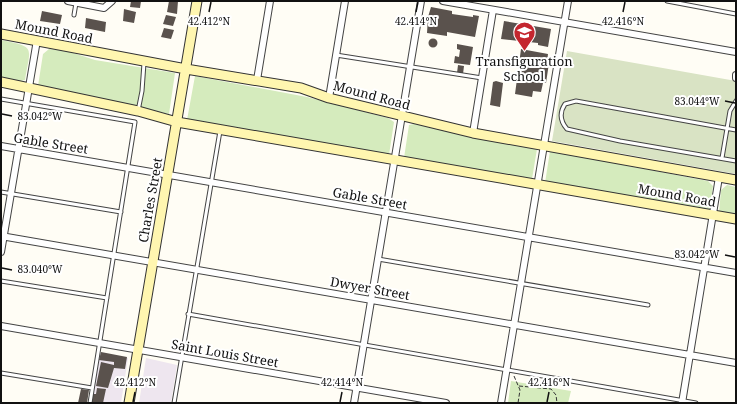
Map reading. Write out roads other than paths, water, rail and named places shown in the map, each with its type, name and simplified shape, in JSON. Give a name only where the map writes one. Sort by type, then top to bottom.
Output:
[{"type":"main road","name":"Charles Street","points":[[129,403],[197,1]]},
{"type":"main road","name":"Mound Road","points":[[1,34],[186,69],[301,88],[329,98],[473,133],[544,147],[736,180]]},
{"type":"main road","name":"Mound Road","points":[[1,82],[138,111],[177,122],[736,219]]},
{"type":"street","points":[[68,1],[104,8],[112,1]]},
{"type":"street","points":[[257,80],[270,1]]},
{"type":"street","points":[[329,98],[345,1]]},
{"type":"street","points":[[354,403],[421,1]]},
{"type":"street","points":[[444,1],[736,52]]},
{"type":"street","points":[[501,403],[568,1]]},
{"type":"street","points":[[473,133],[493,10]]},
{"type":"street","points":[[1,252],[2,236],[11,194],[25,103],[37,40]]},
{"type":"street","name":"Gable Street","points":[[1,146],[211,181],[528,238],[736,273]]},
{"type":"street","points":[[682,402],[719,177]]},
{"type":"street","name":"Dwyer Street","points":[[2,236],[195,268],[736,363]]},
{"type":"street","name":"Saint Louis Street","points":[[1,326],[138,348],[446,403]]},
{"type":"lane","points":[[667,1],[736,14]]},
{"type":"lane","points":[[74,15],[76,2]]},
{"type":"lane","points":[[336,55],[482,78]]},
{"type":"lane","points":[[138,111],[145,61]]},
{"type":"lane","points":[[1,99],[135,122],[90,403]]},
{"type":"lane","points":[[736,130],[576,101],[565,104],[561,115],[562,124],[567,129],[613,139],[736,161]]},
{"type":"lane","points":[[722,158],[730,111],[736,101]]},
{"type":"lane","points":[[174,403],[195,268],[220,129]]},
{"type":"lane","points":[[1,192],[121,212]]},
{"type":"lane","points":[[378,259],[648,305]]},
{"type":"lane","points":[[1,281],[107,298]]},
{"type":"lane","points":[[188,314],[682,402],[696,403]]},
{"type":"lane","points":[[1,373],[92,388]]},
{"type":"place","name":"Transfiguration School","points":[[524,52]]}]
